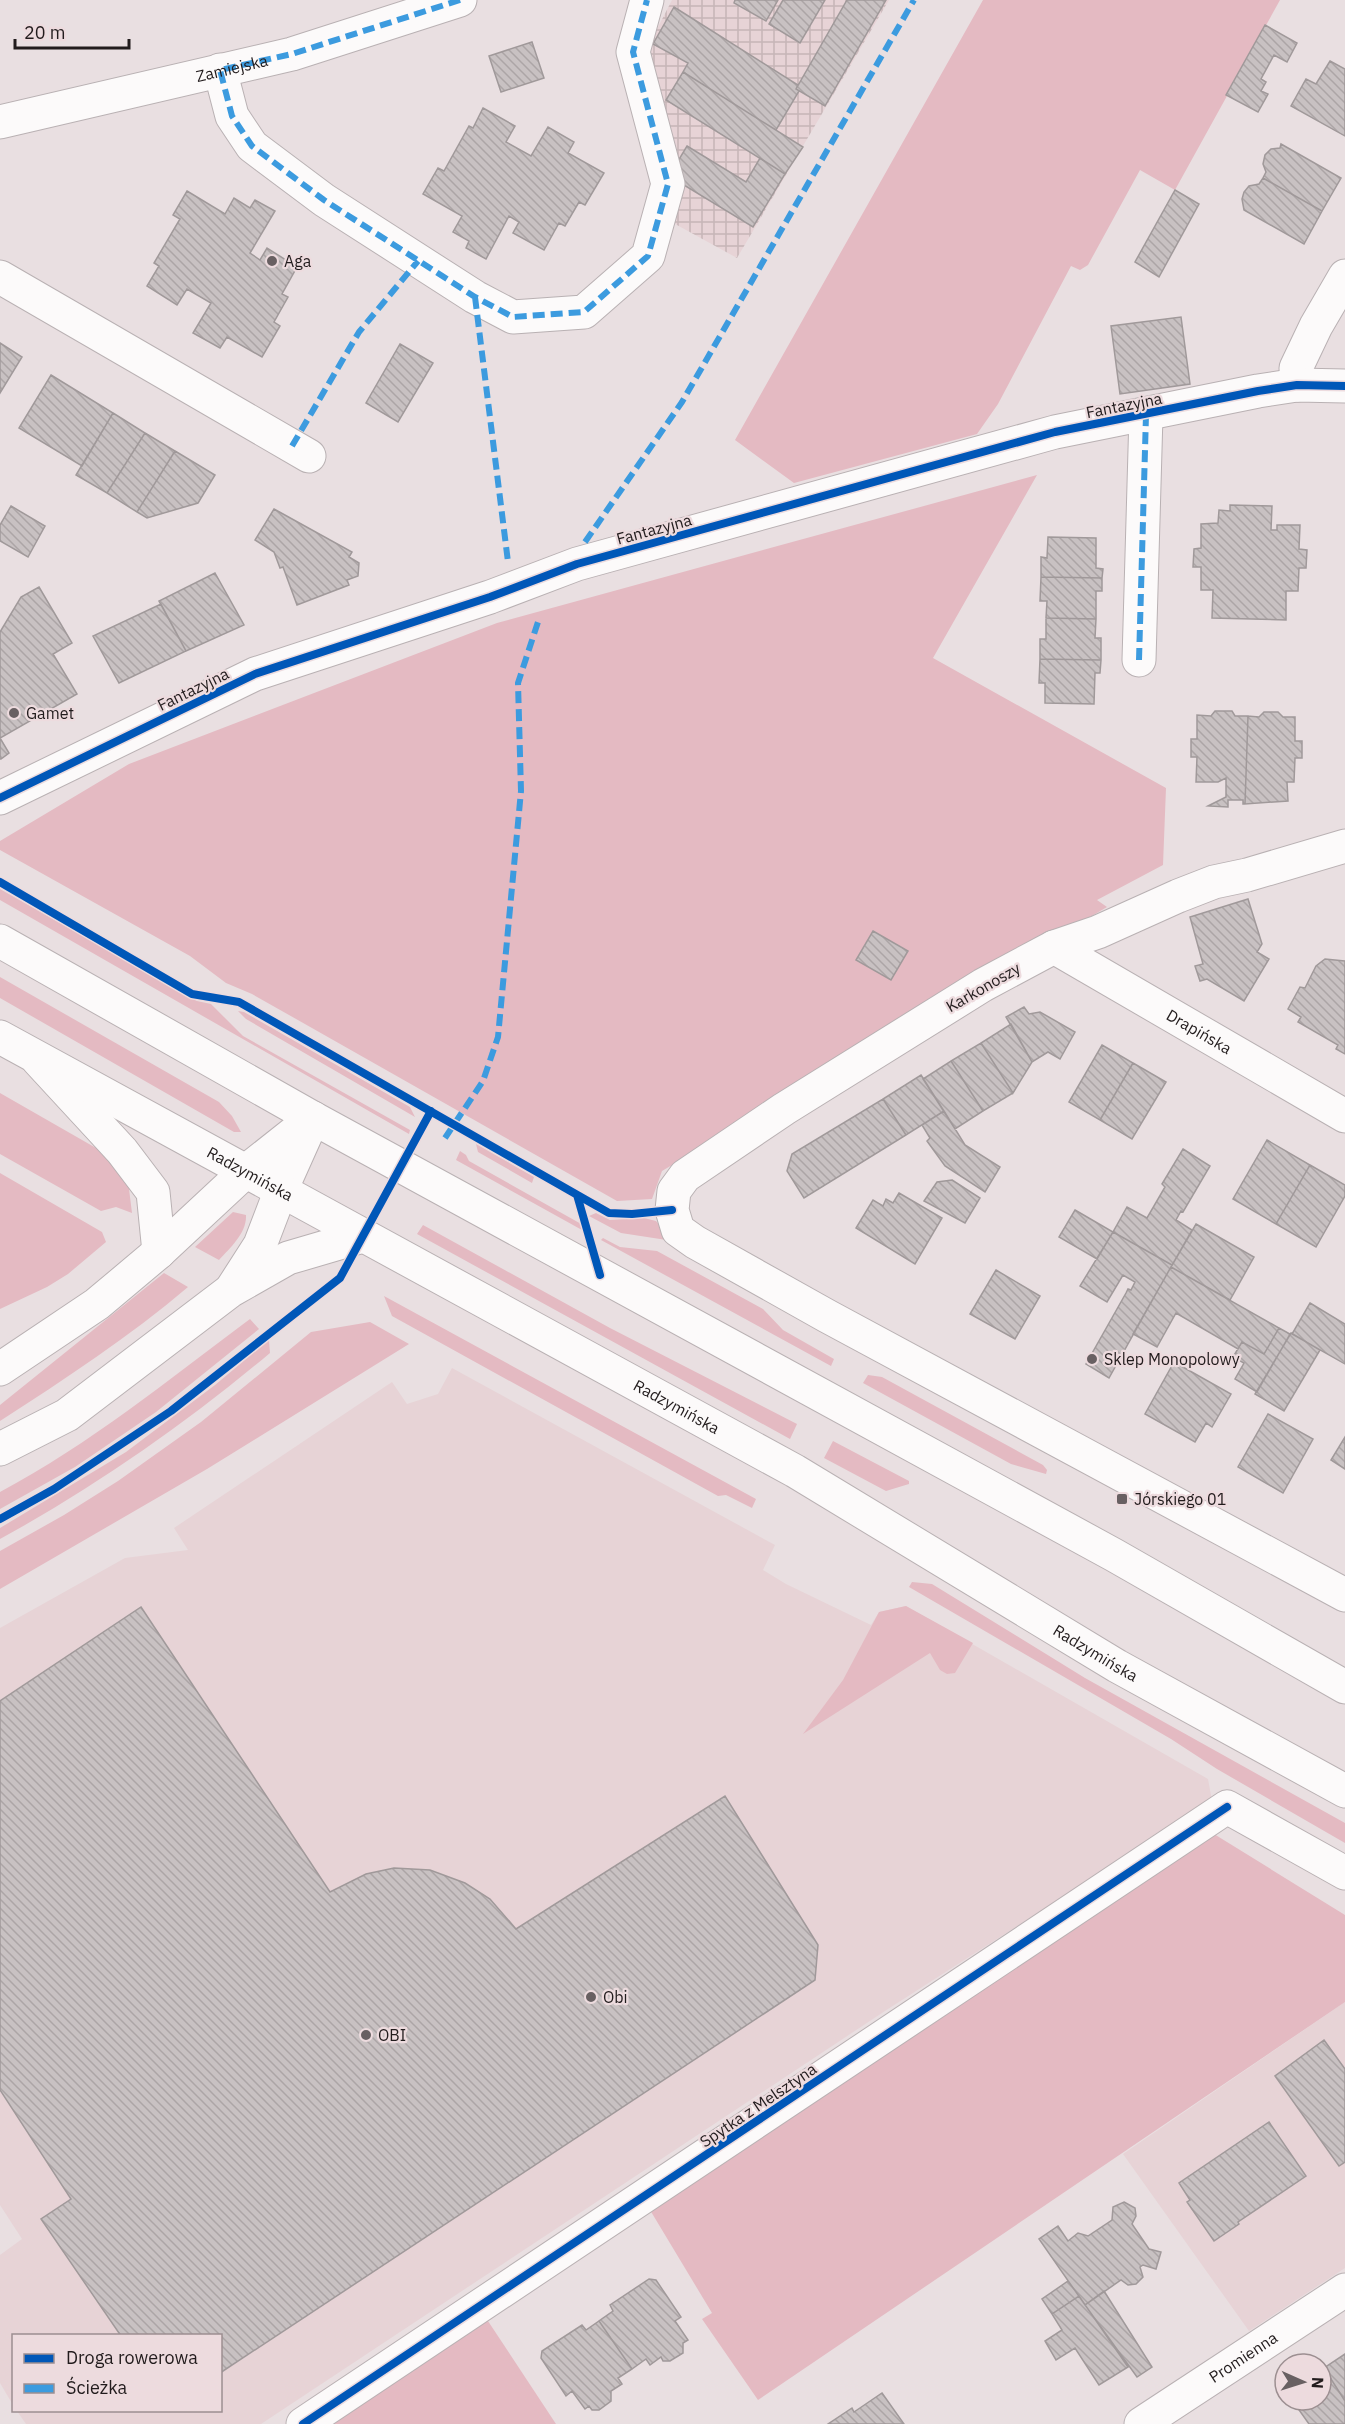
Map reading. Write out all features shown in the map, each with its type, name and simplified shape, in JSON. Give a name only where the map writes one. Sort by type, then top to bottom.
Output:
[{"type":"street","name":"Zamiejska","points":[[0,122],[292,54],[460,0]]},
{"type":"street","points":[[220,70],[232,116],[252,146],[324,200],[475,297],[513,317],[584,312],[648,256],[668,184],[633,52],[647,0]]},
{"type":"street","points":[[1298,385],[1296,368],[1316,326],[1345,276]]},
{"type":"street","points":[[0,277],[309,456]]},
{"type":"street","name":"Fantazyjna","points":[[0,798],[255,674],[490,597],[577,564],[1055,432],[1258,391],[1298,385],[1345,386]]},
{"type":"street","points":[[1139,660],[1146,415]]},
{"type":"street","name":"Karkonoszy","points":[[1345,846],[1247,875],[1214,882],[1098,932],[1054,947],[963,998],[784,1109],[685,1176],[674,1191],[672,1210],[678,1230],[695,1242],[827,1316],[1345,1595]]},
{"type":"street","points":[[0,941],[313,1118],[1104,1550],[1345,1687]]},
{"type":"street","name":"Drapińska","points":[[1054,947],[1345,1116]]},
{"type":"street","name":"Radzymińska","points":[[0,1037],[795,1471],[1118,1666],[1345,1791]]},
{"type":"street","points":[[38,1059],[122,1151],[153,1192],[159,1252]]},
{"type":"street","points":[[0,1369],[97,1304],[159,1252],[246,1171],[313,1118]]},
{"type":"street","points":[[230,1291],[260,1245],[281,1190],[313,1118]]},
{"type":"street","points":[[0,1449],[67,1415],[230,1291],[288,1258],[363,1236]]},
{"type":"street","name":"Spytka z Melsztyna","points":[[303,2424],[1227,1808],[1345,1873]]},
{"type":"street","name":"Promienna","points":[[1141,2424],[1345,2290]]},
{"type":"shaded area","points":[[672,0],[889,0],[737,258],[666,219],[642,58]]},
{"type":"shaded area","points":[[983,0],[1280,0],[1175,190],[1140,170],[1088,265],[1080,270],[1071,266],[998,404],[977,434],[794,483],[735,440]]},
{"type":"shaded area","points":[[1037,475],[933,658],[1166,788],[1163,865],[1097,900],[1107,907],[662,1171],[652,1199],[617,1201],[252,994],[226,983],[190,956],[0,850],[0,841],[129,764],[497,623]]},
{"type":"shaded area","points":[[0,889],[197,1001],[211,1004],[243,1036],[410,1130],[409,1134],[0,900]]},
{"type":"shaded area","points":[[0,977],[219,1102],[232,1116],[241,1132],[234,1132],[0,998]]},
{"type":"shaded area","points":[[238,1011],[244,1012],[410,1107],[415,1117],[246,1019]]},
{"type":"shaded area","points":[[0,1093],[103,1152],[128,1181],[132,1213],[116,1207],[101,1211],[0,1154]]},
{"type":"shaded area","points":[[476,1144],[534,1177],[532,1183],[478,1152]]},
{"type":"shaded area","points":[[460,1151],[469,1161],[583,1225],[582,1230],[456,1160]]},
{"type":"shaded area","points":[[0,1173],[102,1232],[106,1242],[68,1274],[47,1287],[0,1309]]},
{"type":"shaded area","points":[[233,1212],[246,1215],[246,1222],[237,1240],[219,1260],[195,1247]]},
{"type":"shaded area","points":[[596,1213],[610,1220],[644,1218],[656,1221],[673,1241],[621,1233],[589,1216]]},
{"type":"shaded area","points":[[423,1225],[610,1328],[797,1424],[790,1439],[417,1234]]},
{"type":"shaded area","points":[[603,1238],[620,1247],[657,1251],[763,1309],[783,1330],[834,1359],[831,1366],[601,1240]]},
{"type":"shaded area","points":[[164,1273],[188,1287],[120,1340],[0,1421],[0,1405]]},
{"type":"shaded area","points":[[384,1296],[756,1499],[752,1508],[726,1495],[718,1496],[392,1316]]},
{"type":"shaded area","points":[[250,1319],[259,1329],[156,1412],[75,1467],[0,1509],[0,1492],[97,1432]]},
{"type":"shaded area","points":[[370,1322],[409,1344],[207,1469],[0,1589],[0,1551],[118,1481],[201,1422],[311,1332]]},
{"type":"shaded area","points":[[269,1340],[270,1353],[206,1405],[106,1476],[0,1539],[0,1528],[126,1452],[215,1385]]},
{"type":"shaded area","points":[[452,1368],[775,1545],[763,1570],[786,1584],[871,1625],[879,1612],[906,1606],[1208,1779],[1212,1801],[888,2009],[261,2424],[26,2424],[18,2412],[222,2412],[222,2334],[12,2334],[12,2403],[0,2383],[0,2255],[22,2239],[0,2205],[0,1628],[125,1558],[188,1550],[174,1528],[392,1382],[407,1404],[438,1394]]},
{"type":"shaded area","points":[[868,1375],[882,1377],[1043,1465],[1047,1470],[1046,1474],[1011,1464],[863,1383]]},
{"type":"shaded area","points":[[833,1441],[909,1481],[909,1484],[886,1491],[824,1458]]},
{"type":"shaded area","points":[[912,1582],[932,1584],[1085,1678],[1345,1823],[1345,1843],[909,1587]]},
{"type":"shaded area","points":[[906,1606],[973,1643],[955,1673],[947,1674],[940,1670],[930,1653],[803,1734],[843,1680],[879,1612]]},
{"type":"shaded area","points":[[1214,1834],[1345,1915],[1345,2002],[758,2400],[702,2319],[712,2313],[647,2205]]},
{"type":"shaded area","points":[[1345,2002],[1345,2268],[1249,2331],[1123,2154]]},
{"type":"shaded area","points":[[484,2315],[556,2424],[322,2424]]},
{"type":"building","points":[[735,0],[778,0],[766,21],[734,3]]},
{"type":"building","points":[[783,0],[825,0],[800,43],[769,24]]},
{"type":"building","points":[[847,0],[886,0],[825,106],[796,89]]},
{"type":"building","points":[[674,7],[798,85],[796,89],[799,91],[776,130],[683,72],[688,63],[653,44]]},
{"type":"building","points":[[1265,25],[1297,43],[1287,62],[1274,55],[1261,79],[1266,82],[1261,91],[1268,94],[1258,112],[1226,95]]},
{"type":"building","points":[[532,42],[544,78],[501,92],[489,56]]},
{"type":"building","points":[[1330,61],[1345,69],[1345,136],[1291,106],[1306,79],[1316,84]]},
{"type":"building","points":[[683,72],[803,147],[785,174],[666,100]]},
{"type":"building","points":[[483,108],[515,126],[506,142],[531,156],[548,127],[574,142],[568,153],[604,173],[585,205],[579,202],[565,226],[559,223],[544,250],[513,233],[519,222],[509,216],[486,259],[466,248],[469,241],[453,232],[462,216],[423,194],[438,168],[444,171],[469,126],[473,128]]},
{"type":"building","points":[[1281,144],[1341,178],[1322,211],[1263,178],[1266,172],[1263,164],[1265,155],[1271,149],[1280,148]]},
{"type":"building","points":[[687,146],[746,182],[760,158],[785,174],[753,227],[669,176]]},
{"type":"building","points":[[1263,178],[1322,211],[1304,244],[1244,210],[1242,199],[1244,192],[1249,186],[1259,184]]},
{"type":"building","points":[[1175,190],[1199,204],[1159,277],[1135,262]]},
{"type":"building","points":[[187,191],[225,214],[234,198],[250,208],[255,200],[275,211],[250,253],[260,260],[267,248],[297,267],[282,294],[288,297],[274,322],[280,326],[262,357],[227,337],[220,348],[193,333],[211,303],[187,289],[177,305],[147,286],[159,266],[154,263],[180,219],[173,215]]},
{"type":"building","points":[[1181,317],[1190,384],[1120,394],[1111,326]]},
{"type":"building","points":[[0,343],[22,357],[0,393]]},
{"type":"building","points":[[400,344],[433,363],[398,422],[366,403]]},
{"type":"building","points":[[51,375],[113,413],[82,466],[19,428]]},
{"type":"building","points":[[113,413],[145,433],[107,493],[76,475]]},
{"type":"building","points":[[145,433],[175,451],[137,512],[107,493]]},
{"type":"building","points":[[175,451],[215,475],[198,503],[147,518],[137,512]]},
{"type":"building","points":[[1230,505],[1272,506],[1271,530],[1277,530],[1277,525],[1300,525],[1299,549],[1307,550],[1306,568],[1299,568],[1298,591],[1286,591],[1286,620],[1212,618],[1213,590],[1201,590],[1201,567],[1193,567],[1194,549],[1201,548],[1201,524],[1218,523],[1219,510],[1230,511]]},
{"type":"building","points":[[11,506],[45,526],[28,557],[0,541],[0,525]]},
{"type":"building","points":[[274,509],[352,552],[349,557],[359,563],[358,576],[347,580],[349,585],[297,605],[283,567],[280,568],[274,552],[255,540]]},
{"type":"building","points":[[1048,537],[1096,538],[1096,568],[1103,569],[1102,578],[1041,577],[1041,557],[1047,558]]},
{"type":"building","points":[[215,573],[244,625],[186,651],[159,601]]},
{"type":"building","points":[[1041,577],[1102,578],[1102,591],[1096,591],[1096,619],[1046,618],[1047,601],[1040,601]]},
{"type":"building","points":[[39,587],[72,643],[53,654],[77,694],[0,738],[0,632],[21,597]]},
{"type":"building","points":[[161,604],[186,651],[119,683],[93,636]]},
{"type":"building","points":[[1046,618],[1096,619],[1095,638],[1101,638],[1101,660],[1040,659],[1040,639],[1046,639]]},
{"type":"building","points":[[1040,659],[1101,660],[1100,673],[1095,673],[1094,704],[1045,703],[1045,683],[1039,683]]},
{"type":"building","points":[[1215,711],[1232,711],[1235,716],[1248,716],[1245,804],[1243,800],[1228,800],[1228,807],[1208,806],[1226,797],[1226,778],[1218,782],[1196,782],[1197,757],[1191,757],[1191,739],[1197,739],[1197,715],[1211,716]]},
{"type":"building","points":[[1264,712],[1278,712],[1283,717],[1295,717],[1295,741],[1302,741],[1302,758],[1295,758],[1294,782],[1287,782],[1288,801],[1245,804],[1248,716],[1259,717]]},
{"type":"building","points":[[0,738],[9,753],[1,759],[0,759]]},
{"type":"building","points":[[1248,899],[1262,944],[1257,952],[1269,959],[1244,1001],[1207,979],[1200,981],[1195,966],[1203,964],[1190,917]]},
{"type":"building","points":[[873,931],[908,951],[891,980],[856,960]]},
{"type":"building","points":[[1325,959],[1345,961],[1345,1054],[1336,1049],[1338,1045],[1298,1022],[1301,1017],[1288,1009],[1300,987],[1305,988],[1316,966]]},
{"type":"building","points":[[1024,1007],[1029,1014],[1040,1012],[1075,1032],[1060,1059],[1048,1052],[1032,1062],[1006,1017]]},
{"type":"building","points":[[1011,1024],[1032,1062],[1013,1093],[981,1043]]},
{"type":"building","points":[[981,1043],[1013,1093],[983,1111],[951,1061]]},
{"type":"building","points":[[1102,1045],[1133,1063],[1100,1120],[1069,1102]]},
{"type":"building","points":[[951,1061],[983,1111],[955,1129],[923,1079]]},
{"type":"building","points":[[1133,1063],[1166,1082],[1132,1139],[1100,1120]]},
{"type":"building","points":[[921,1075],[944,1111],[906,1135],[883,1099]]},
{"type":"building","points":[[883,1099],[906,1135],[804,1198],[787,1171],[792,1154]]},
{"type":"building","points":[[944,1111],[965,1145],[1000,1167],[985,1192],[945,1166],[927,1141],[930,1138],[922,1125]]},
{"type":"building","points":[[1267,1140],[1310,1165],[1276,1224],[1233,1199]]},
{"type":"building","points":[[1183,1149],[1210,1166],[1176,1220],[1192,1230],[1172,1265],[1113,1232],[1127,1207],[1147,1218],[1165,1187],[1162,1184]]},
{"type":"building","points":[[1310,1165],[1345,1185],[1345,1196],[1316,1247],[1276,1224]]},
{"type":"building","points":[[952,1180],[980,1198],[965,1223],[924,1201],[937,1182]]},
{"type":"building","points":[[899,1193],[942,1218],[915,1264],[856,1228],[873,1200],[883,1206],[886,1199],[893,1203]]},
{"type":"building","points":[[1075,1210],[1113,1232],[1097,1259],[1059,1237]]},
{"type":"building","points":[[1196,1224],[1254,1257],[1230,1300],[1171,1267]]},
{"type":"building","points":[[1113,1232],[1172,1265],[1109,1378],[1086,1364],[1128,1289],[1131,1290],[1135,1282],[1123,1275],[1107,1302],[1080,1286]]},
{"type":"building","points":[[1171,1267],[1279,1328],[1264,1354],[1242,1342],[1238,1349],[1176,1313],[1157,1347],[1133,1334]]},
{"type":"building","points":[[996,1270],[1040,1296],[1015,1339],[970,1314]]},
{"type":"building","points":[[1310,1303],[1345,1324],[1345,1364],[1292,1334]]},
{"type":"building","points":[[1279,1328],[1290,1334],[1257,1392],[1235,1379],[1244,1363],[1233,1357],[1242,1342],[1264,1354]]},
{"type":"building","points":[[1291,1333],[1320,1350],[1284,1411],[1255,1394]]},
{"type":"building","points":[[1174,1362],[1231,1394],[1212,1427],[1206,1423],[1195,1442],[1145,1414]]},
{"type":"building","points":[[1268,1414],[1313,1439],[1283,1493],[1238,1467]]},
{"type":"building","points":[[1345,1437],[1345,1469],[1331,1460]]},
{"type":"building","name":"OBI","points":[[141,1607],[330,1892],[366,1874],[394,1868],[430,1870],[465,1883],[490,1899],[516,1929],[725,1796],[818,1945],[815,1980],[222,2372],[222,2334],[120,2334],[41,2219],[71,2199],[0,2090],[0,1701]]},
{"type":"building","points":[[1324,2040],[1345,2069],[1345,2162],[1339,2166],[1275,2076]]},
{"type":"building","points":[[1269,2122],[1306,2176],[1214,2241],[1187,2202],[1190,2200],[1179,2183]]},
{"type":"building","points":[[1124,2202],[1135,2208],[1136,2216],[1132,2224],[1149,2249],[1161,2252],[1156,2269],[1143,2265],[1140,2267],[1143,2277],[1136,2284],[1128,2285],[1121,2280],[1085,2305],[1039,2239],[1058,2226],[1068,2241],[1078,2233],[1088,2236],[1112,2220],[1113,2207]]},
{"type":"building","points":[[649,2279],[656,2280],[681,2317],[675,2321],[688,2340],[683,2343],[683,2353],[670,2361],[663,2361],[661,2357],[650,2365],[646,2359],[632,2369],[599,2321],[613,2311],[610,2305]]},
{"type":"building","points":[[1068,2281],[1079,2296],[1052,2314],[1042,2299]]},
{"type":"building","points":[[1104,2291],[1152,2367],[1137,2377],[1085,2305]]},
{"type":"building","points":[[1079,2296],[1128,2367],[1099,2385],[1075,2348],[1056,2360],[1045,2341],[1062,2330],[1052,2314]]},
{"type":"building","points":[[599,2321],[632,2369],[618,2378],[622,2384],[611,2391],[611,2401],[599,2410],[592,2410],[589,2406],[585,2409],[572,2391],[566,2396],[541,2358],[542,2351],[582,2325],[586,2330]]},
{"type":"building","points":[[1345,2354],[1345,2401],[1333,2382],[1333,2362]]},
{"type":"building","points":[[1333,2382],[1345,2401],[1345,2424],[1309,2424],[1300,2412],[1333,2412]]},
{"type":"building","points":[[882,2393],[904,2424],[828,2424],[852,2408],[854,2412]]},
{"type":"marked path","points":[[460,0],[292,54],[220,70],[232,116],[252,146],[324,200],[475,297],[513,317],[584,312],[648,256],[668,184],[633,52],[647,0]]},
{"type":"marked path","points":[[585,542],[682,402],[914,0]]},
{"type":"marked path","points":[[292,446],[359,332],[418,261]]},
{"type":"marked path","points":[[475,297],[508,562]]},
{"type":"marked path","points":[[1139,660],[1146,415]]},
{"type":"marked path","points":[[445,1138],[483,1081],[498,1037],[521,791],[518,683],[538,622]]},
{"type":"cycle path","points":[[0,798],[255,674],[490,597],[577,564],[1055,432],[1258,391],[1297,385],[1345,386]]},
{"type":"cycle path","points":[[0,882],[192,994],[239,1002],[609,1213],[632,1214],[672,1210]]},
{"type":"cycle path","points":[[0,1519],[54,1489],[171,1411],[340,1278],[431,1111]]},
{"type":"cycle path","points":[[577,1195],[600,1275]]},
{"type":"cycle path","points":[[303,2424],[1227,1807]]},
{"type":"place","name":"Aga","points":[[272,261]]},
{"type":"place","name":"Gamet","points":[[14,713]]},
{"type":"place","name":"Sklep Monopolowy","points":[[1092,1359]]},
{"type":"place","name":"Jórskiego 01","points":[[1122,1499]]},
{"type":"place","name":"Obi","points":[[591,1997]]},
{"type":"place","name":"OBI","points":[[366,2035]]}]
